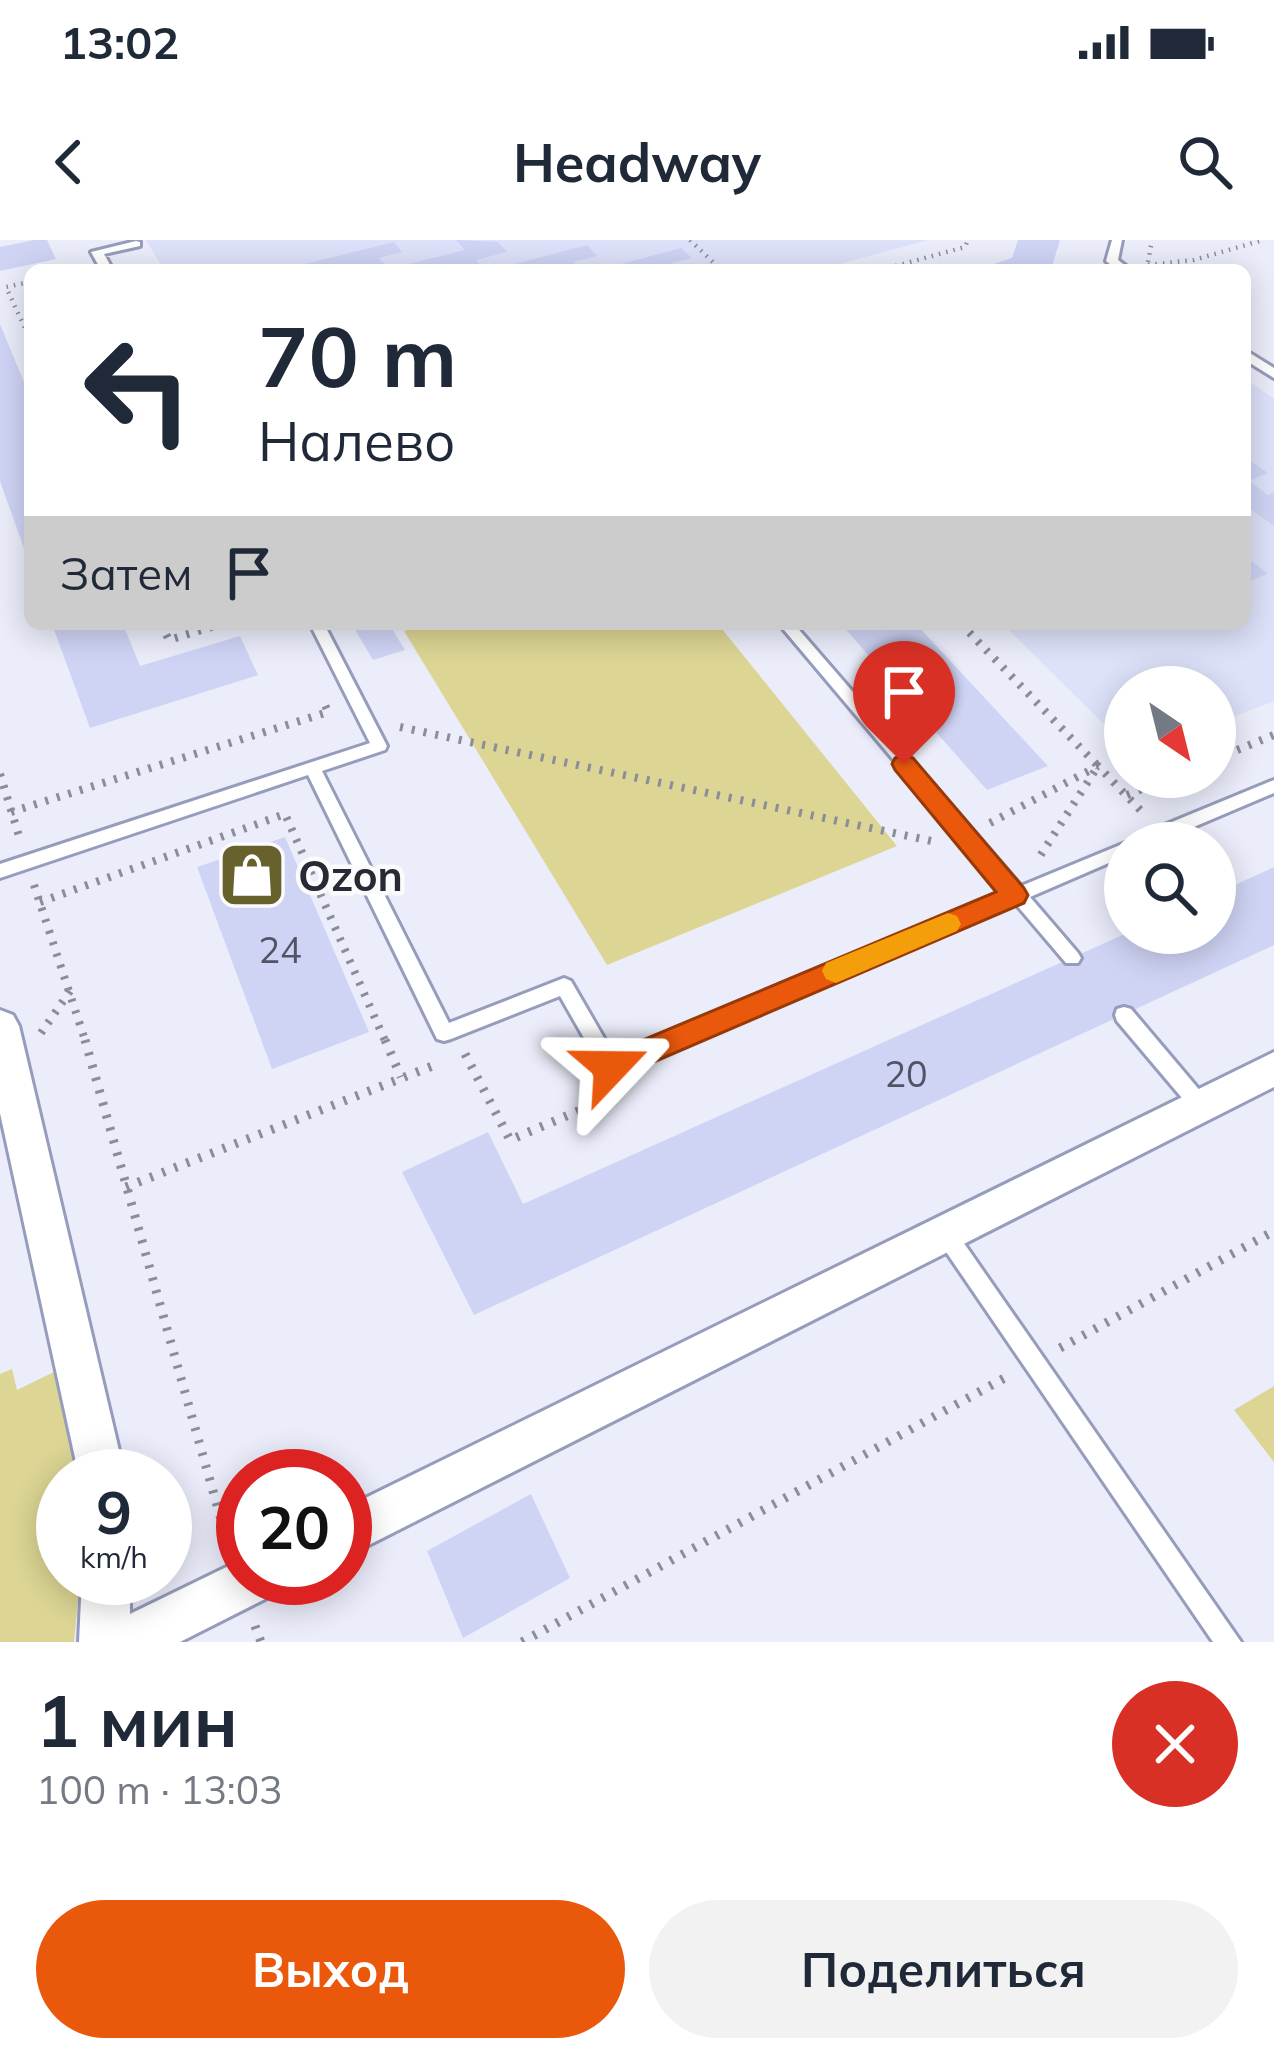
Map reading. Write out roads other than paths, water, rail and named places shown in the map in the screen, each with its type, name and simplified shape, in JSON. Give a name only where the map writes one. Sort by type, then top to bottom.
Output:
[{"type":"street","points":[[0,1026],[96,1449]]},
{"type":"street","points":[[372,1520],[1274,1068]]},
{"type":"street","points":[[128,1642],[216,1598]]},
{"type":"street","points":[[104,1642],[105,1605]]},
{"type":"lane","points":[[104,264],[97,252],[136,244]]},
{"type":"lane","points":[[0,871],[379,746],[320,630]]},
{"type":"lane","points":[[791,630],[1072,958]]},
{"type":"lane","points":[[313,768],[444,1033],[564,986],[611,1067],[1104,858]]},
{"type":"lane","points":[[1190,822],[1274,787]]},
{"type":"lane","points":[[1124,1015],[1200,1105]]},
{"type":"lane","points":[[945,1233],[1228,1642]]},
{"type":"place","name":"Ozon","points":[[252,875]]}]
